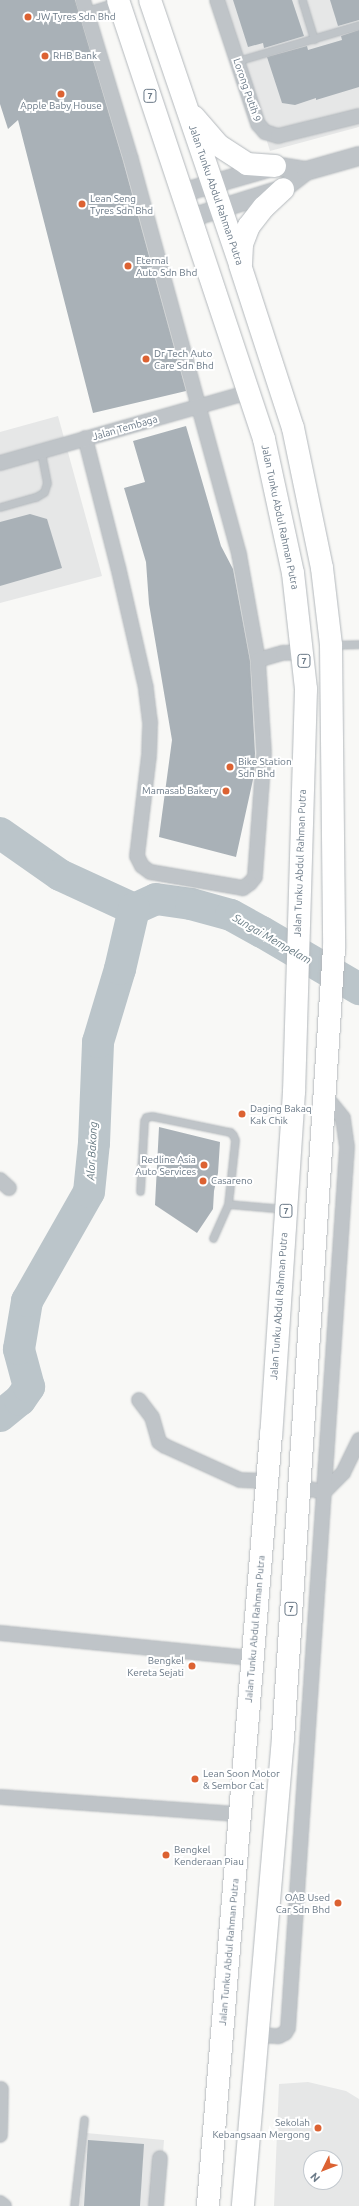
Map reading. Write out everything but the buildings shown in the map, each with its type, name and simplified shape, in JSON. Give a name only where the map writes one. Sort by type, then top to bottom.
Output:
[{"type":"main road","name":"Jalan Tunku Abdul Rahman Putra","points":[[150,0],[240,265],[292,428],[322,568],[331,646],[334,948],[331,1012],[283,1738],[243,2206]]},
{"type":"main road","name":"Jalan Tunku Abdul Rahman Putra","points":[[119,3],[264,439],[293,573],[306,689],[294,1092],[267,1481],[208,2206]]},
{"type":"main road","points":[[186,107],[218,145],[247,164],[275,166]]},
{"type":"main road","points":[[240,265],[242,244],[249,226],[264,207],[283,189]]},
{"type":"main road","points":[[182,193],[199,203],[220,208]]},
{"type":"street","points":[[83,0],[131,159],[197,407],[239,554],[258,660],[264,754],[255,877],[243,888],[150,872],[142,866],[137,856],[148,756],[150,722],[146,688],[118,567],[85,438]]},
{"type":"street","name":"Lorong Putih 9","points":[[217,0],[258,124],[265,132],[278,136],[359,116]]},
{"type":"street","points":[[87,15],[119,3]]},
{"type":"street","points":[[190,218],[283,189],[306,171],[359,156]]},
{"type":"street","points":[[182,193],[211,183],[275,166],[306,171]]},
{"type":"street","name":"Jalan Tembaga","points":[[0,463],[249,392]]},
{"type":"street","points":[[258,660],[283,653],[303,652]]},
{"type":"street","points":[[257,2034],[279,2036],[285,2033],[288,2028],[347,1147],[343,1118],[325,1096]]},
{"type":"street","points":[[139,1400],[152,1416],[159,1442],[165,1446],[240,1480],[267,1481]]},
{"type":"street","points":[[324,1492],[343,1473],[359,1440]]},
{"type":"street","points":[[300,1486],[324,1492]]},
{"type":"street","points":[[0,1633],[252,1658]]},
{"type":"street","points":[[0,1797],[240,1814]]},
{"type":"street","points":[[0,2135],[1,2089]]},
{"type":"street","points":[[156,2206],[160,2158]]},
{"type":"street","points":[[0,2203],[4,2206]]},
{"type":"lane","points":[[302,0],[314,39]]},
{"type":"lane","points":[[237,61],[359,25]]},
{"type":"lane","points":[[0,507],[36,497],[44,492],[46,483],[41,451]]},
{"type":"lane","points":[[331,646],[359,644]]},
{"type":"lane","points":[[140,1191],[144,1121],[146,1117],[152,1116],[230,1132],[235,1140],[228,1204],[213,1238]]},
{"type":"lane","points":[[228,1204],[286,1209]]},
{"type":"lane","points":[[74,2206],[84,2120]]},
{"type":"shaded area","points":[[223,0],[359,0],[359,127],[270,151]]},
{"type":"shaded area","points":[[58,416],[102,576],[0,603],[0,432]]},
{"type":"shaded area","name":"Sekolah Kebangsaan Mergong","points":[[308,2082],[346,2091],[359,2099],[359,2206],[274,2206],[279,2084]]},
{"type":"shaded area","points":[[86,2133],[164,2140],[159,2206],[80,2206]]},
{"type":"waterway","points":[[0,833],[60,875],[134,909]]},
{"type":"waterway","name":"Sungai Mempelam","points":[[134,909],[156,899],[191,904],[231,915],[359,989]]},
{"type":"waterway","name":"Alor Bakong","points":[[0,1416],[20,1400],[29,1387],[19,1349],[27,1301],[89,1192],[94,1143],[98,1042],[120,969],[134,909]]},
{"type":"place","name":"JW Tyres Sdn Bhd","points":[[28,17]]},
{"type":"place","name":"RHB Bank","points":[[45,56]]},
{"type":"place","name":"Apple Baby House","points":[[61,94]]},
{"type":"place","name":"Lean Seng Tyres Sdn Bhd","points":[[82,204]]},
{"type":"place","name":"Eternal Auto Sdn Bhd","points":[[128,266]]},
{"type":"place","name":"Dr Tech Auto Care Sdn Bhd","points":[[146,359]]},
{"type":"place","name":"Bike Station Sdn Bhd","points":[[230,767]]},
{"type":"place","name":"Mamasab Bakery","points":[[226,791]]},
{"type":"place","name":"Daging Bakaq Kak Chik","points":[[242,1114]]},
{"type":"place","name":"Redline Asia Auto Services","points":[[204,1165]]},
{"type":"place","name":"Casareno","points":[[203,1181]]},
{"type":"place","name":"Bengkel Kereta Sejati","points":[[192,1666]]},
{"type":"place","name":"Lean Soon Motor & Sembor Cat","points":[[195,1779]]},
{"type":"place","name":"Bengkel Kenderaan Piau","points":[[166,1855]]},
{"type":"place","name":"OAB Used Car Sdn Bhd","points":[[338,1903]]},
{"type":"place","name":"Sekolah Kebangsaan Mergong","points":[[318,2128]]}]
